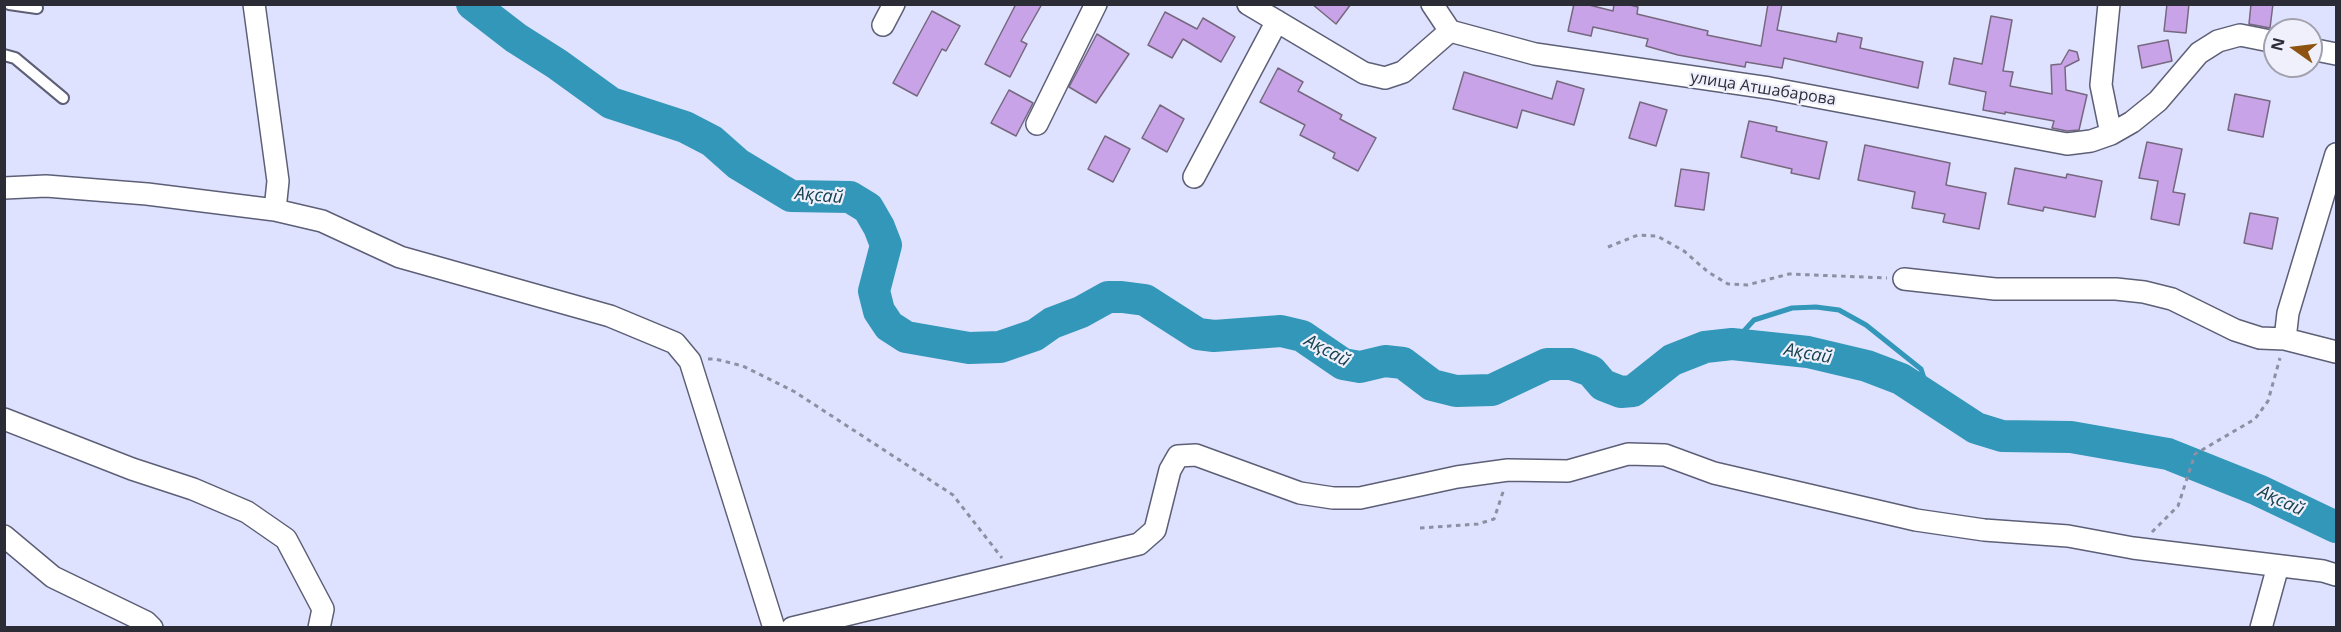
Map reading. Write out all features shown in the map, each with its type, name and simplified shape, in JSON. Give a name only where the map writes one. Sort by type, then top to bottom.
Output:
[{"type":"street","points":[[254,4],[278,181],[275,210]]},
{"type":"street","points":[[883,25],[894,4]]},
{"type":"street","points":[[1037,124],[1096,4]]},
{"type":"street","points":[[1248,4],[1364,73],[1385,78],[1403,72],[1450,31],[1432,4]]},
{"type":"street","points":[[2109,4],[2101,85],[2111,134]]},
{"type":"street","points":[[1194,177],[1276,21]]},
{"type":"street","name":"улица Атшабарова","points":[[1450,31],[1535,54],[1770,88],[2067,144],[2091,141],[2111,134],[2132,122],[2158,101],[2199,53],[2218,41],[2240,35],[2263,40]]},
{"type":"street","points":[[2285,339],[2288,313],[2337,154]]},
{"type":"street","points":[[4,188],[46,186],[147,194],[275,210],[322,221],[400,257],[610,316],[675,343],[690,361],[774,627]]},
{"type":"street","points":[[1904,279],[1995,289],[2116,289],[2144,292],[2172,299],[2235,330],[2260,338],[2285,339],[2337,352]]},
{"type":"street","points":[[4,419],[132,469],[193,489],[247,512],[286,539],[323,609],[319,627]]},
{"type":"street","points":[[792,627],[1138,544],[1155,530],[1170,470],[1178,456],[1196,455],[1300,493],[1333,498],[1360,498],[1457,477],[1508,471],[1568,471],[1628,454],[1665,455],[1714,473],[1916,520],[1984,530],[2068,536],[2133,548],[2323,571],[2337,575]]},
{"type":"street","points":[[4,536],[53,577],[152,627]]},
{"type":"street","points":[[2261,627],[2278,566]]},
{"type":"lane","points":[[9,4],[37,8]]},
{"type":"lane","points":[[4,56],[15,58],[63,98]]},
{"type":"path","points":[[1608,247],[1638,236],[1658,236],[1684,251],[1708,272],[1728,284],[1747,285],[1789,274],[1904,279]]},
{"type":"path","points":[[2133,548],[2164,522],[2178,506],[2195,454],[2255,419],[2268,401],[2285,339]]},
{"type":"path","points":[[690,361],[714,359],[742,366],[795,392],[953,495],[1014,574]]},
{"type":"path","points":[[1420,528],[1478,525],[1494,519],[1502,499],[1508,471]]},
{"type":"building","points":[[1016,4],[1042,4],[1021,41],[1027,44],[1010,77],[985,64]]},
{"type":"building","points":[[1312,4],[1351,4],[1336,24]]},
{"type":"building","points":[[1574,4],[1585,4],[1613,11],[1614,4],[1626,4],[1638,7],[1637,14],[1708,31],[1707,35],[1761,46],[1768,4],[1782,4],[1777,30],[1836,42],[1838,33],[1862,38],[1860,48],[1923,62],[1918,88],[1784,58],[1782,68],[1746,62],[1745,67],[1678,55],[1646,46],[1648,39],[1593,27],[1591,36],[1568,31]]},
{"type":"building","points":[[2167,4],[2189,4],[2186,33],[2164,31]]},
{"type":"building","points":[[2251,4],[2273,4],[2271,18],[2263,18],[2263,27],[2249,24]]},
{"type":"building","points":[[932,11],[960,26],[946,51],[942,49],[917,96],[893,83]]},
{"type":"building","points":[[1165,12],[1197,29],[1203,18],[1235,37],[1221,62],[1183,39],[1172,58],[1148,45]]},
{"type":"building","points":[[1991,16],[2012,20],[2003,71],[2013,72],[2010,86],[2052,94],[2051,65],[2061,64],[2069,50],[2077,52],[2079,60],[2065,67],[2066,90],[2087,95],[2079,130],[2067,131],[2052,128],[2054,121],[1983,110],[1986,92],[1949,84],[1954,58],[1982,64]]},
{"type":"building","points":[[1097,34],[1129,54],[1096,103],[1069,87]]},
{"type":"building","points":[[2168,40],[2172,61],[2142,68],[2138,46]]},
{"type":"building","points":[[1278,68],[1303,82],[1298,91],[1342,115],[1340,119],[1376,138],[1358,171],[1333,158],[1335,153],[1300,135],[1305,125],[1260,102]]},
{"type":"building","points":[[1464,72],[1552,99],[1557,81],[1584,89],[1574,125],[1522,110],[1517,128],[1453,109]]},
{"type":"building","points":[[1009,90],[1033,103],[1016,136],[991,123]]},
{"type":"building","points":[[2235,94],[2270,101],[2263,137],[2228,130]]},
{"type":"building","points":[[1640,102],[1667,110],[1656,146],[1629,138]]},
{"type":"building","points":[[1160,105],[1184,119],[1167,152],[1142,138]]},
{"type":"building","points":[[1749,121],[1777,127],[1776,131],[1827,142],[1819,179],[1791,173],[1792,169],[1741,157]]},
{"type":"building","points":[[1105,136],[1130,149],[1113,182],[1088,169]]},
{"type":"building","points":[[2147,142],[2182,149],[2173,192],[2185,194],[2179,225],[2151,219],[2158,181],[2139,178]]},
{"type":"building","points":[[1865,145],[1950,163],[1946,185],[1986,193],[1979,229],[1943,222],[1945,214],[1912,208],[1915,192],[1858,180]]},
{"type":"building","points":[[2015,168],[2066,178],[2067,174],[2102,181],[2095,217],[2044,207],[2043,211],[2008,204]]},
{"type":"building","points":[[1681,169],[1709,173],[1704,210],[1675,206]]},
{"type":"building","points":[[2250,213],[2278,218],[2272,249],[2244,243]]},
{"type":"waterway","name":"Ақсай","points":[[472,4],[516,38],[611,103],[685,127],[712,141],[738,164],[791,196],[850,197],[868,208],[886,245],[874,291],[879,311],[889,326],[906,337],[969,348],[1000,347],[1035,335],[1052,323],[1081,312],[1108,297],[1122,297],[1145,300],[1198,334],[1214,336],[1281,331],[1302,336],[1343,364],[1360,367],[1385,361],[1403,363],[1432,385],[1456,391],[1492,390],[1547,364],[1571,364],[1591,371],[1603,385],[1621,392],[1633,391],[1672,360],[1705,347],[1732,344],[1808,352],[1867,366],[1901,379],[1976,428],[2002,436],[2071,437],[2168,454],[2258,490],[2336,527]]},
{"type":"waterway","points":[[1732,344],[1754,320],[1792,308],[1816,307],[1839,310],[1866,325],[1921,369],[1931,399]]}]
